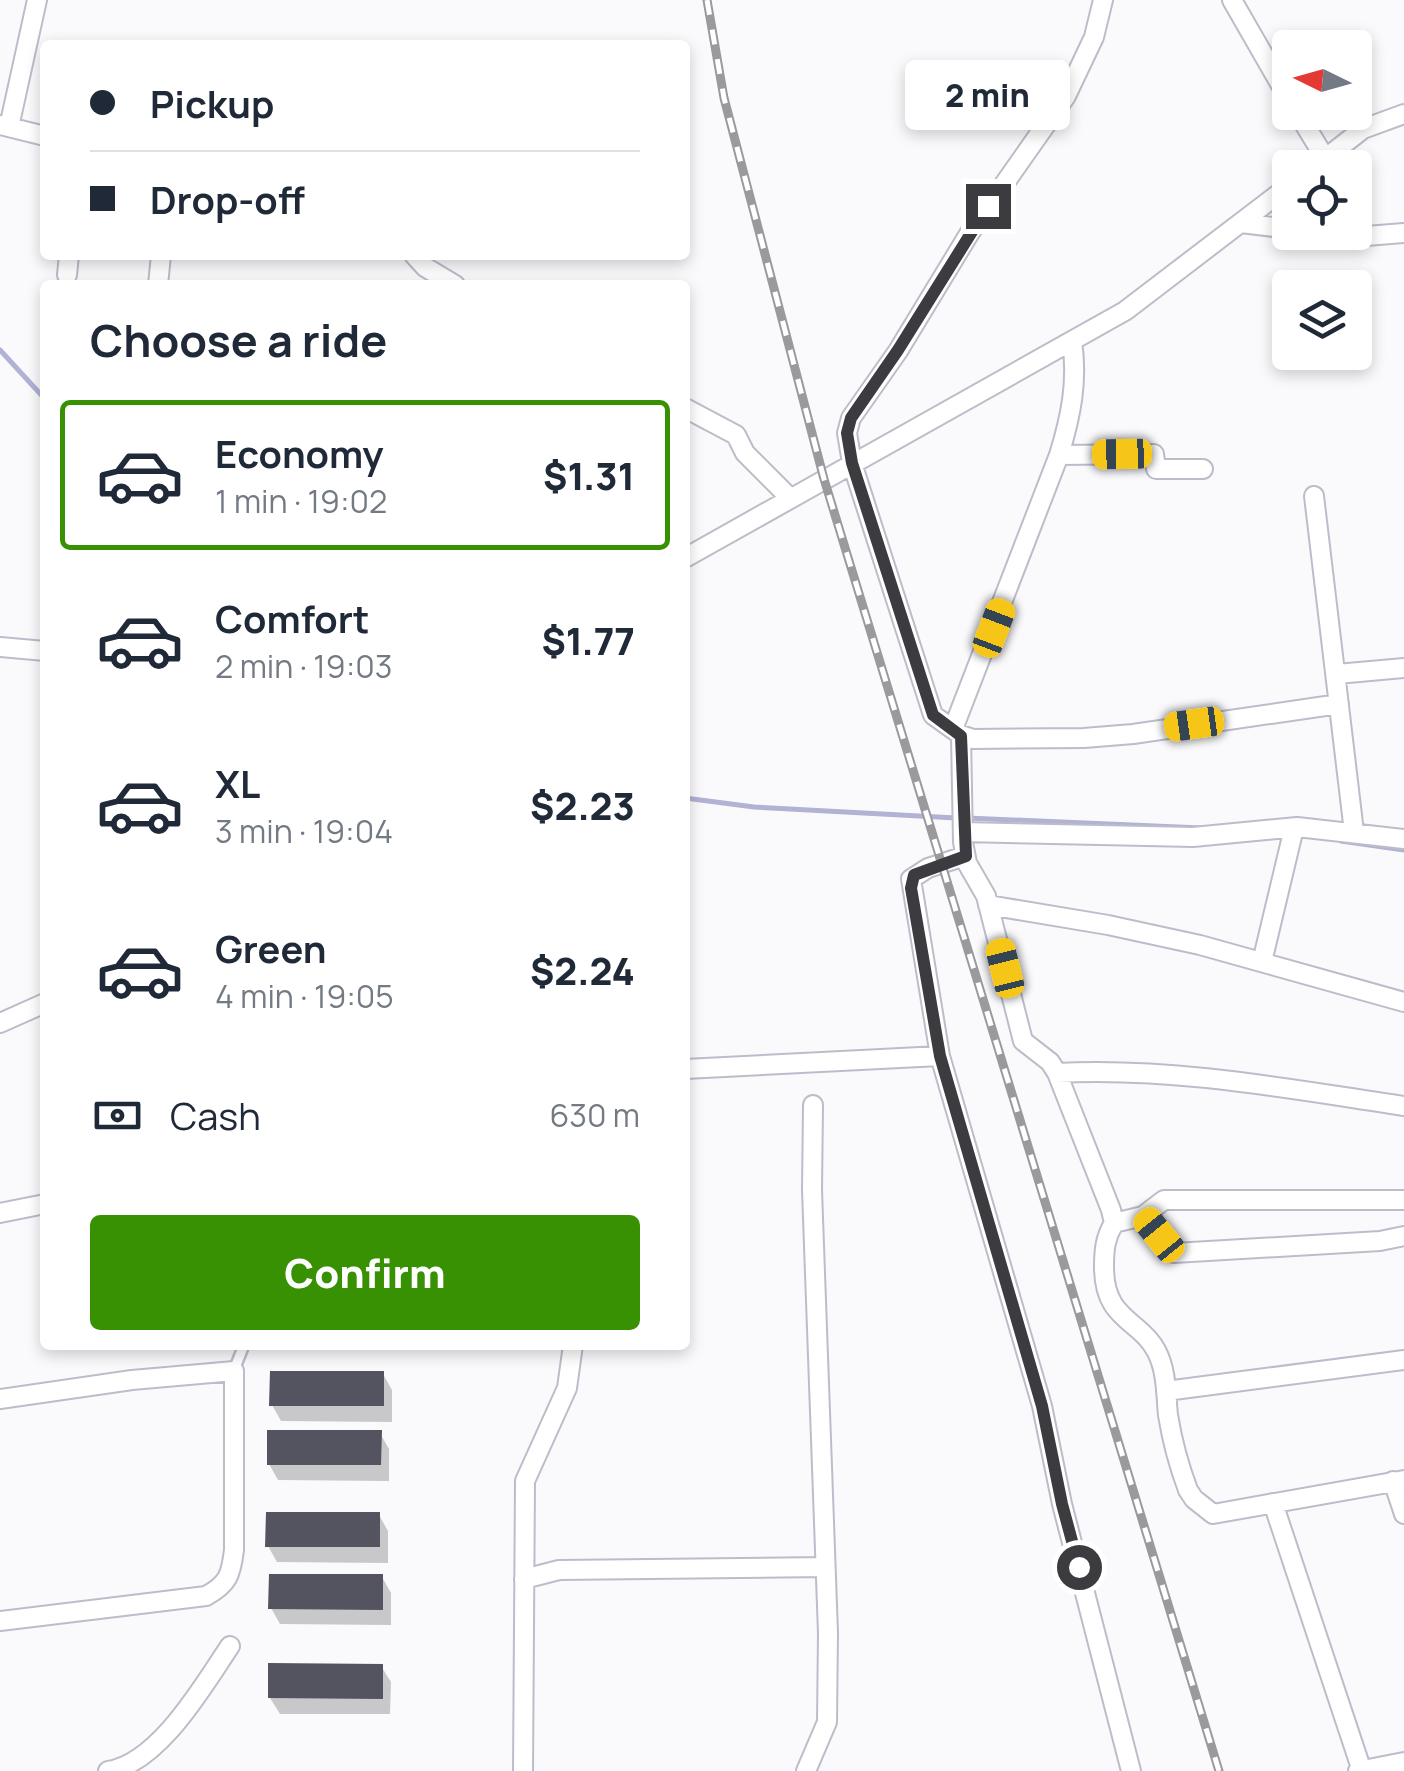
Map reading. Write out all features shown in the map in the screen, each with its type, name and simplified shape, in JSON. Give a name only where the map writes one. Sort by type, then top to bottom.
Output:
[{"type":"street","points":[[37,0],[5,126],[40,135]]},
{"type":"street","points":[[1103,0],[1094,36],[1066,96],[969,234],[851,418],[847,433],[852,463],[933,715],[973,739],[1101,737],[1339,704]]},
{"type":"street","points":[[1232,0],[1272,70]]},
{"type":"street","points":[[1336,150],[1363,129],[1404,114]]},
{"type":"street","points":[[690,555],[1125,311],[1272,199]]},
{"type":"street","points":[[1240,223],[1272,227]]},
{"type":"street","points":[[1372,236],[1404,233]]},
{"type":"street","points":[[67,276],[69,260]]},
{"type":"street","points":[[419,260],[446,280]]},
{"type":"street","points":[[1072,340],[1076,371],[1070,420],[957,732],[966,856],[988,904],[1024,1042],[1050,1062],[1057,1073],[1114,1223]]},
{"type":"street","points":[[690,411],[736,436],[745,452],[789,498]]},
{"type":"street","points":[[1059,455],[1154,454],[1156,469],[1204,469]]},
{"type":"street","points":[[1314,496],[1354,832]]},
{"type":"street","points":[[0,648],[40,651]]},
{"type":"street","points":[[1336,674],[1403,668],[1404,689]]},
{"type":"street","points":[[962,832],[1194,837],[1294,828],[1404,839]]},
{"type":"street","points":[[1262,962],[1294,828]]},
{"type":"street","points":[[966,856],[928,868],[911,879],[940,1056],[1042,1406],[1062,1504],[1131,1771]]},
{"type":"street","points":[[988,904],[1108,924],[1403,996]]},
{"type":"street","points":[[0,1023],[40,1005]]},
{"type":"street","points":[[690,1069],[940,1056]]},
{"type":"street","points":[[1057,1073],[1124,1070],[1404,1106]]},
{"type":"street","points":[[806,1771],[827,1722],[813,1104]]},
{"type":"street","points":[[1404,1200],[1164,1200],[1144,1216],[1114,1223],[1104,1250],[1107,1296],[1114,1309],[1156,1349],[1164,1372],[1179,1459],[1194,1499],[1212,1514],[1399,1480],[1404,1514]]},
{"type":"street","points":[[0,1213],[40,1205]]},
{"type":"street","points":[[1144,1216],[1174,1254],[1380,1241],[1404,1236]]},
{"type":"street","points":[[523,1771],[524,1481],[566,1388],[573,1350]]},
{"type":"street","points":[[1166,1392],[1404,1360]]},
{"type":"street","points":[[0,1399],[132,1380],[234,1371],[234,1550],[231,1576],[224,1586],[206,1596],[0,1621]]},
{"type":"street","points":[[1273,1503],[1361,1771],[1404,1762]]},
{"type":"street","points":[[524,1579],[559,1570],[824,1567]]},
{"type":"street","points":[[108,1771],[123,1768],[181,1721],[230,1646]]},
{"type":"lane","points":[[234,1371],[242,1350]]},
{"type":"building","points":[[270,1371],[384,1371],[384,1406],[269,1406]]},
{"type":"building","points":[[267,1430],[382,1430],[381,1465],[267,1465]]},
{"type":"building","points":[[266,1512],[380,1512],[380,1547],[265,1547]]},
{"type":"building","points":[[269,1574],[383,1574],[383,1610],[268,1609]]},
{"type":"building","points":[[268,1663],[383,1664],[383,1699],[268,1698]]},
{"type":"waterway","points":[[0,350],[40,394]]},
{"type":"waterway","points":[[690,799],[754,807],[956,818]]},
{"type":"waterway","points":[[967,818],[1201,828]]},
{"type":"waterway","points":[[1341,841],[1404,850]]},
{"type":"railway","points":[[707,0],[724,98],[824,479],[1219,1771]]},
{"type":"route","points":[[988,206],[851,418],[847,433],[852,463],[933,715],[961,736],[966,856],[914,875],[911,888],[940,1056],[1042,1406],[1079,1567]]}]
